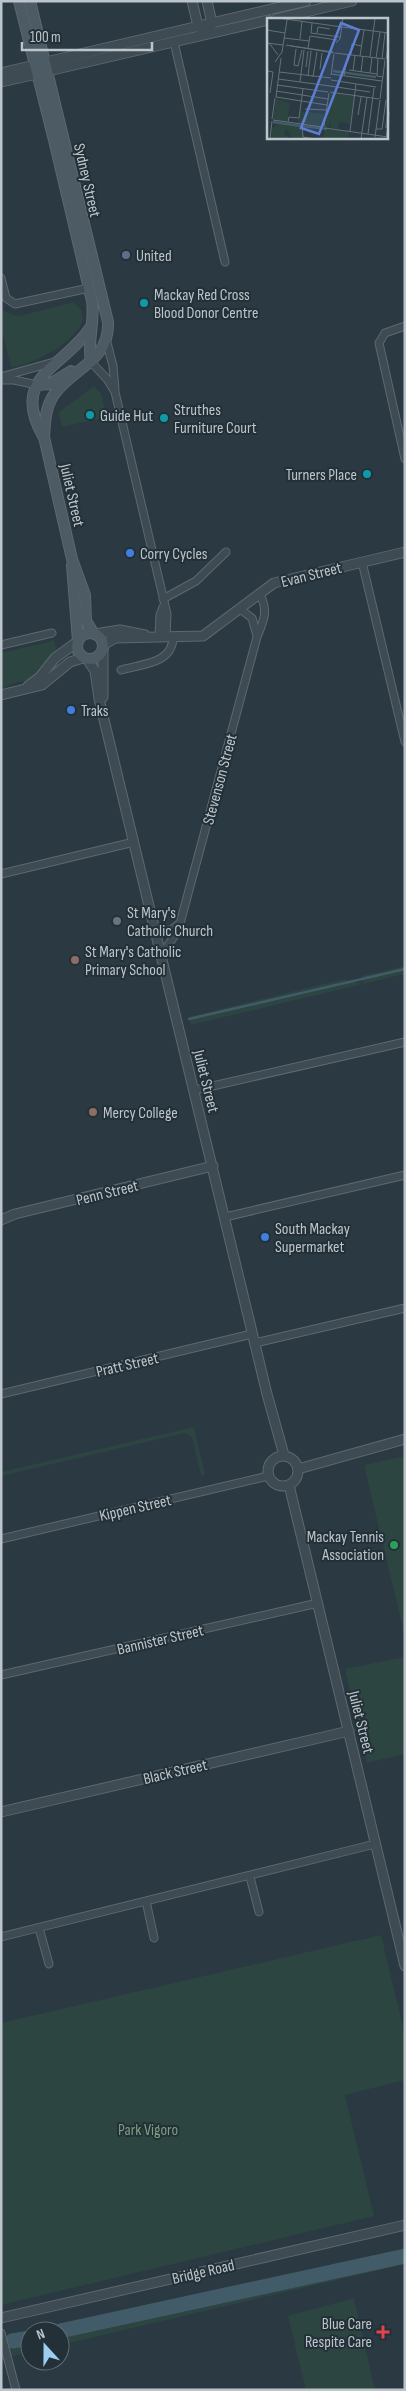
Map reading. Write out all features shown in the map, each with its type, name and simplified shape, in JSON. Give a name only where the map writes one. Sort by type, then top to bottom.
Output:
[{"type":"main road","name":"Sydney Street","points":[[19,1],[94,288],[108,322],[106,339]]},
{"type":"main road","name":"Sydney Street","points":[[30,1],[47,67],[94,288],[94,311],[88,365]]},
{"type":"main road","points":[[36,69],[47,67]]},
{"type":"main road","name":"Juliet Street","points":[[93,323],[80,341],[46,370],[37,385],[34,411],[44,437],[72,559],[85,595],[86,621],[95,634]]},
{"type":"main road","points":[[37,385],[48,385],[71,371],[88,365],[100,353],[106,339]]},
{"type":"main road","name":"Juliet Street","points":[[44,437],[46,414],[53,396],[65,383],[88,365]]},
{"type":"main road","name":"Juliet Street","points":[[72,559],[77,642]]},
{"type":"main road","points":[[95,634],[101,639],[103,647],[98,657],[85,659],[77,650],[77,642],[83,635],[95,634]]},
{"type":"street","points":[[47,67],[198,26],[306,1]]},
{"type":"street","points":[[280,18],[352,1]]},
{"type":"street","points":[[207,2],[212,23],[207,35],[198,26],[193,4],[207,2]]},
{"type":"street","points":[[47,67],[207,35],[267,20]]},
{"type":"street","points":[[174,42],[225,262]]},
{"type":"street","points":[[1,73],[36,69]]},
{"type":"street","points":[[1,82],[36,69]]},
{"type":"street","points":[[1,278],[4,301],[18,304],[94,288]]},
{"type":"street","points":[[405,326],[392,328],[382,336],[379,348],[405,459]]},
{"type":"street","points":[[106,339],[115,378],[115,392],[167,614],[163,637],[172,650],[165,658],[120,670]]},
{"type":"street","points":[[1,379],[54,362]]},
{"type":"street","points":[[88,365],[107,379],[115,392]]},
{"type":"street","points":[[1,379],[37,385]]},
{"type":"street","points":[[163,603],[196,581],[226,552]]},
{"type":"street","name":"Evan Street","points":[[103,647],[115,638],[203,636],[260,593],[281,581],[405,552]]},
{"type":"street","points":[[362,562],[405,742]]},
{"type":"street","name":"Stevenson Street","points":[[161,954],[177,934],[257,637],[266,611],[260,593]]},
{"type":"street","points":[[240,608],[252,618],[257,637]]},
{"type":"street","name":"Evan Street","points":[[95,634],[127,630],[163,637]]},
{"type":"street","points":[[1,645],[52,633]]},
{"type":"street","points":[[20,691],[40,678],[54,659],[77,642]]},
{"type":"street","name":"Juliet Street","points":[[103,647],[104,714]]},
{"type":"street","points":[[1,695],[45,683],[70,662],[85,659]]},
{"type":"street","name":"Juliet Street","points":[[85,659],[95,671],[252,1334],[284,1455]]},
{"type":"street","points":[[1,874],[134,842]]},
{"type":"street","points":[[156,930],[174,929],[181,920]]},
{"type":"street","points":[[194,1090],[405,1042]]},
{"type":"street","name":"Penn Street","points":[[1,1220],[15,1214],[213,1166]]},
{"type":"street","points":[[225,1217],[405,1175]]},
{"type":"street","points":[[255,1343],[405,1308]]},
{"type":"street","name":"Pratt Street","points":[[1,1394],[252,1334]]},
{"type":"street","points":[[298,1469],[405,1439]]},
{"type":"street","points":[[284,1455],[292,1458],[298,1469],[296,1478],[290,1485],[284,1486],[274,1484],[268,1476],[270,1462],[284,1455]]},
{"type":"street","name":"Kippen Street","points":[[1,1539],[268,1476]]},
{"type":"street","name":"Juliet Street","points":[[290,1485],[405,1966]]},
{"type":"street","name":"Bannister Street","points":[[1,1675],[318,1603]]},
{"type":"street","name":"Black Street","points":[[1,1812],[348,1731]]},
{"type":"street","points":[[1,1937],[375,1844]]},
{"type":"street","points":[[250,1876],[259,1912]]},
{"type":"street","points":[[146,1901],[154,1938]]},
{"type":"street","points":[[39,1928],[49,1964]]},
{"type":"street","name":"Bridge Road","points":[[1,2318],[405,2225]]},
{"type":"street","points":[[2,2334],[16,2390]]},
{"type":"green space","points":[[74,302],[82,311],[83,318],[80,327],[73,336],[64,344],[42,357],[11,367],[1,328],[1,309],[12,315],[20,316]]},
{"type":"green space","points":[[94,386],[101,393],[107,417],[62,427],[59,412]]},
{"type":"green space","points":[[53,639],[57,651],[36,675],[29,680],[11,684],[5,688],[1,686],[1,653],[49,642]]},
{"type":"green space","points":[[405,966],[405,974],[191,1025],[189,1017],[344,979],[363,984],[362,976]]},
{"type":"green space","points":[[194,1427],[205,1475],[201,1476],[192,1437],[185,1433],[1,1476],[1,1472]]},
{"type":"green space","name":"Mackay Tennis Association","points":[[405,1456],[405,1637],[364,1465]]},
{"type":"green space","points":[[405,1657],[405,1754],[367,1763],[345,1669]]},
{"type":"green space","name":"Park Vigoro","points":[[381,1935],[405,2035],[405,2080],[345,2095],[374,2216],[1,2305],[1,2023]]},
{"type":"green space","points":[[405,2250],[405,2264],[70,2343],[70,2330]]},
{"type":"green space","points":[[354,2298],[375,2390],[306,2390],[288,2316]]},
{"type":"green space","points":[[20,2341],[20,2354],[1,2359],[1,2345]]},
{"type":"waterway","points":[[189,1019],[405,969]]},
{"type":"waterway","points":[[70,2329],[405,2256]]},
{"type":"waterway","points":[[12,2341],[20,2340]]},
{"type":"place","name":"United","points":[[126,255]]},
{"type":"place","name":"Mackay Red Cross Blood Donor Centre","points":[[144,303]]},
{"type":"place","name":"Guide Hut","points":[[90,415]]},
{"type":"place","name":"Struthes Furniture Court","points":[[164,418]]},
{"type":"place","name":"Turners Place","points":[[367,474]]},
{"type":"place","name":"Corry Cycles","points":[[130,553]]},
{"type":"place","name":"Traks","points":[[71,710]]},
{"type":"place","name":"St Mary's Catholic Church","points":[[117,921]]},
{"type":"place","name":"St Mary's Catholic Primary School","points":[[75,960]]},
{"type":"place","name":"Mercy College","points":[[93,1112]]},
{"type":"place","name":"South Mackay Supermarket","points":[[265,1237]]},
{"type":"place","name":"Mackay Tennis Association","points":[[394,1545]]},
{"type":"place","name":"Blue Care Respite Care","points":[[383,2332]]}]
